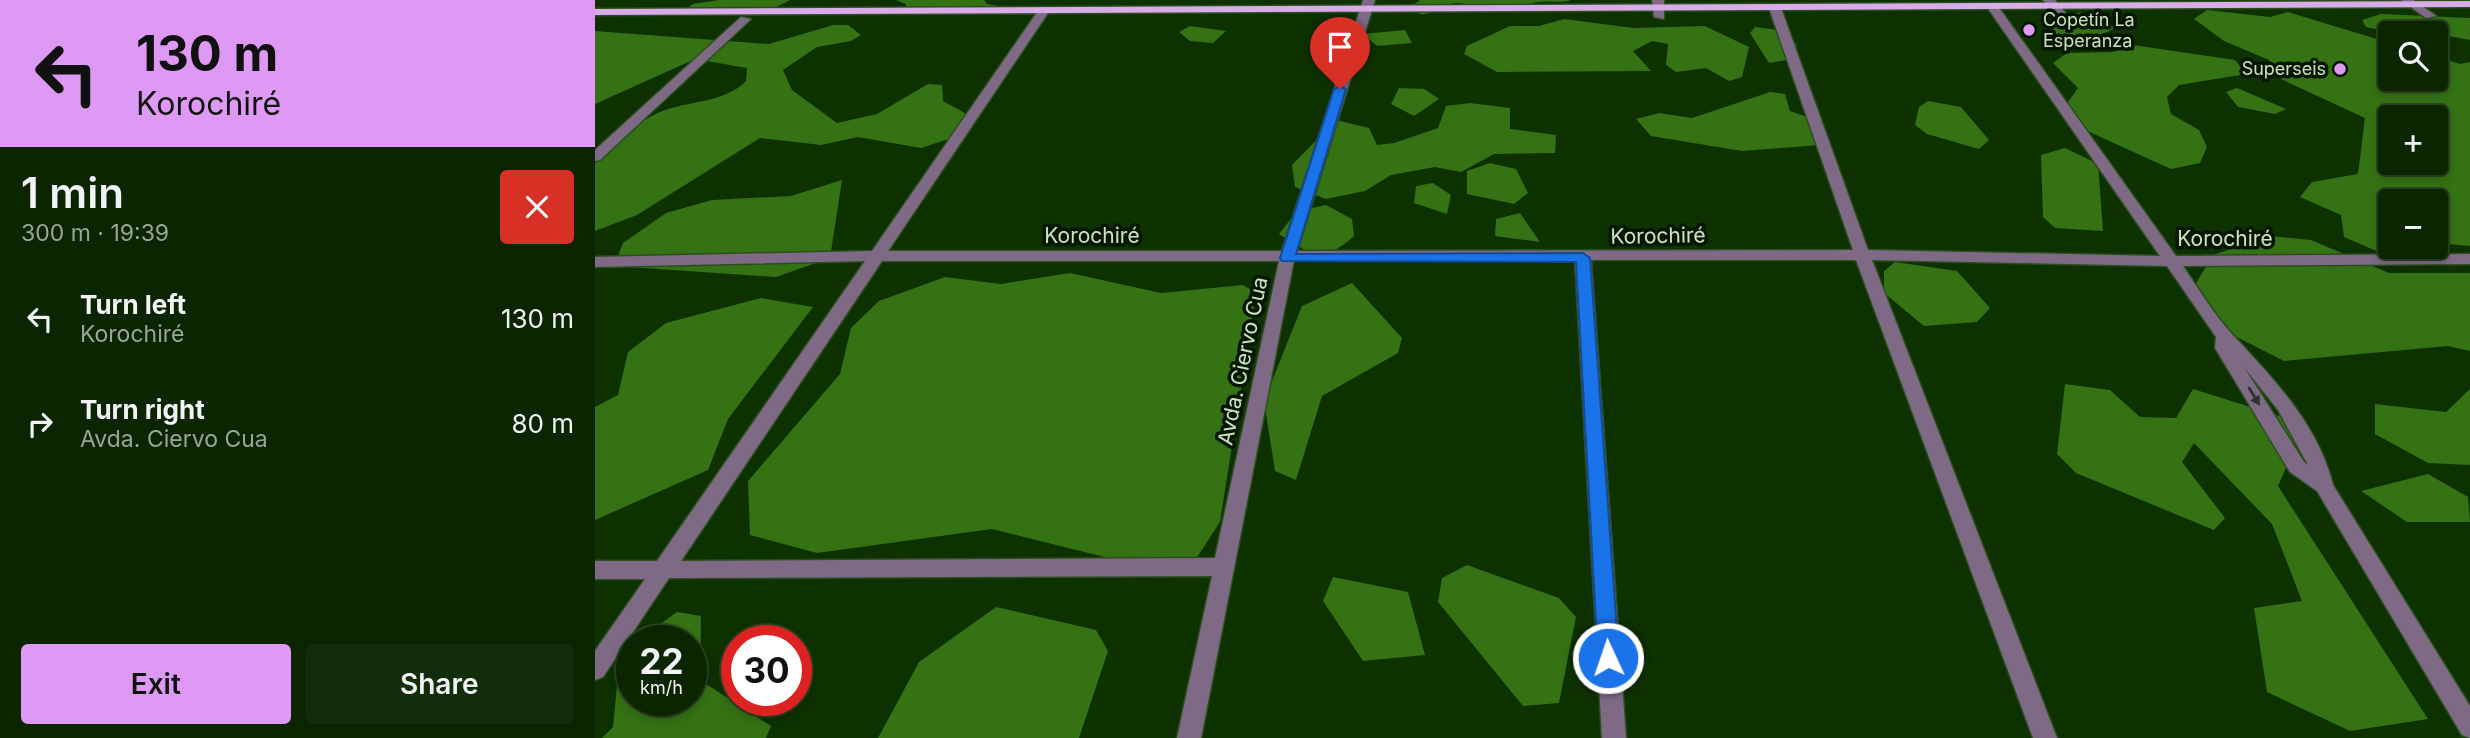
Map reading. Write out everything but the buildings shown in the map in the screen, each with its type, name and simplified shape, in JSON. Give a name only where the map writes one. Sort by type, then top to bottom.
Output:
[{"type":"main road","points":[[595,20],[1366,9],[1659,9],[1776,13],[1996,12],[2055,8],[2410,2],[2470,4]]},
{"type":"main road","points":[[2055,8],[2470,16]]},
{"type":"main road","points":[[595,12],[1041,14]]},
{"type":"street","points":[[2410,2],[2430,16]]},
{"type":"street","name":"Avda. Ciervo Cua","points":[[1189,738],[1287,258],[1366,9]]},
{"type":"street","points":[[1996,12],[2224,336],[2224,348],[2297,467],[2324,485],[2470,727]]},
{"type":"street","points":[[1776,13],[1862,256],[2045,738]]},
{"type":"street","points":[[595,670],[1041,14]]},
{"type":"street","points":[[595,157],[745,19]]},
{"type":"street","name":"Korochiré","points":[[595,262],[877,256],[1862,256],[2173,261],[2470,259]]},
{"type":"street","points":[[1583,258],[1613,738]]},
{"type":"street","points":[[595,570],[1223,567]]},
{"type":"green space","points":[[719,0],[790,0],[777,7],[782,11],[764,15],[750,16],[732,11],[680,13],[693,4]]},
{"type":"green space","points":[[896,0],[984,0],[987,4],[1005,7],[970,6],[953,11],[906,8],[906,4]]},
{"type":"green space","points":[[1420,0],[1571,0],[1537,2],[1515,8],[1452,3],[1421,14],[1412,6]]},
{"type":"green space","points":[[2207,10],[2270,17],[2288,12],[2378,39],[2378,91],[2448,91],[2448,60],[2460,64],[2470,62],[2470,246],[2448,244],[2448,189],[2378,189],[2378,252],[2344,237],[2341,215],[2300,197],[2312,182],[2358,174],[2365,118],[2270,74],[2269,60],[2224,41],[2194,19]]},
{"type":"green space","points":[[2080,12],[2117,27],[2084,43],[2054,34],[2050,27]]},
{"type":"green space","points":[[2381,14],[2470,18],[2470,40],[2448,37],[2448,21],[2378,21],[2378,30],[2366,27],[2362,20]]},
{"type":"green space","points":[[1564,19],[1633,28],[1705,26],[1749,47],[1742,77],[1729,81],[1706,68],[1676,72],[1666,65],[1668,44],[1652,41],[1633,51],[1651,71],[1497,72],[1464,54],[1467,46],[1510,26],[1539,26]]},
{"type":"green space","points":[[833,25],[848,25],[861,35],[851,41],[817,47],[783,70],[792,90],[837,123],[877,114],[928,84],[942,85],[943,101],[972,117],[958,136],[921,148],[858,137],[821,145],[760,138],[637,215],[595,231],[595,163],[625,134],[660,112],[716,98],[737,88],[746,81],[747,68],[695,59],[595,104],[595,31],[769,44]]},
{"type":"green space","points":[[1190,26],[1226,31],[1213,43],[1190,41],[1179,32]]},
{"type":"green space","points":[[1755,27],[1785,31],[1797,45],[1793,59],[1769,63],[1750,33]]},
{"type":"green space","points":[[1405,30],[1412,43],[1377,46],[1363,34]]},
{"type":"green space","points":[[2133,45],[2235,60],[2246,74],[2179,85],[2167,97],[2171,114],[2199,130],[2207,147],[2200,163],[2171,169],[2083,129],[2068,102],[2078,88],[2053,63],[2067,53],[2113,52]]},
{"type":"green space","points":[[1399,88],[1424,89],[1439,99],[1414,116],[1391,104]]},
{"type":"green space","points":[[2237,88],[2286,109],[2275,114],[2238,107],[2226,92]]},
{"type":"green space","points":[[1770,92],[1785,94],[1790,111],[1824,123],[1819,145],[1742,151],[1651,136],[1636,119],[1659,113],[1692,118]]},
{"type":"green space","points":[[1928,101],[1961,107],[1989,140],[1979,149],[1927,134],[1915,125],[1919,107]]},
{"type":"green space","points":[[1470,103],[1510,108],[1510,129],[1556,135],[1555,153],[1494,154],[1461,172],[1435,167],[1391,175],[1365,191],[1326,199],[1295,187],[1292,165],[1336,120],[1369,128],[1377,145],[1394,143],[1438,128],[1446,106]]},
{"type":"green space","points":[[2065,148],[2098,164],[2103,231],[2055,228],[2043,217],[2041,155]]},
{"type":"green space","points":[[1490,163],[1516,169],[1528,193],[1514,204],[1467,194],[1467,171]]},
{"type":"green space","points":[[842,180],[830,258],[776,277],[614,266],[623,243],[666,213],[712,200],[791,196]]},
{"type":"green space","points":[[1433,183],[1451,195],[1447,214],[1414,203],[1416,186]]},
{"type":"green space","points":[[1326,205],[1352,219],[1354,236],[1343,245],[1325,254],[1317,254],[1279,234],[1297,211]]},
{"type":"green space","points":[[1520,213],[1540,242],[1495,236],[1496,219]]},
{"type":"green space","points":[[2269,236],[2311,240],[2389,273],[2470,273],[2470,351],[2448,346],[2284,361],[2215,326],[2195,285],[2213,255]]},
{"type":"green space","points":[[2395,259],[2416,259],[2409,265]]},
{"type":"green space","points":[[1895,262],[1957,271],[1990,308],[1977,322],[1924,326],[1884,293],[1884,271]]},
{"type":"green space","points":[[1070,273],[1161,293],[1243,285],[1256,293],[1220,522],[1194,562],[1165,572],[992,529],[817,553],[750,535],[748,481],[840,374],[851,328],[879,301],[945,277],[1001,284]]},
{"type":"green space","points":[[1352,283],[1402,338],[1398,353],[1322,396],[1296,480],[1275,471],[1264,401],[1302,306]]},
{"type":"green space","points":[[761,298],[813,307],[728,419],[708,470],[595,520],[595,407],[618,395],[628,352],[666,323]]},
{"type":"green space","points":[[2065,384],[2110,390],[2140,417],[2176,418],[2193,389],[2305,424],[2278,486],[2428,719],[2350,731],[2267,692],[2254,608],[2302,601],[2272,524],[2194,443],[2182,462],[2225,518],[2214,530],[2076,473],[2057,454]]},
{"type":"green space","points":[[2470,389],[2470,465],[2428,463],[2375,434],[2375,404],[2446,412]]},
{"type":"green space","points":[[2428,474],[2468,497],[2470,522],[2407,522],[2361,491]]},
{"type":"green space","points":[[1467,565],[1559,598],[1576,617],[1559,703],[1523,706],[1438,602],[1442,578]]},
{"type":"green space","points":[[1333,577],[1408,592],[1425,655],[1363,661],[1323,601]]},
{"type":"green space","points":[[996,607],[1096,630],[1108,651],[1079,738],[878,738],[919,662]]},
{"type":"green space","points":[[677,612],[701,616],[701,625],[659,625]]},
{"type":"green space","points":[[707,685],[721,694],[721,716],[756,716],[771,726],[766,738],[602,738],[613,727],[616,696],[616,716],[707,716]]},
{"type":"place","name":"Copetín La Esperanza","points":[[2029,30]]},
{"type":"place","name":"Superseis","points":[[2340,69]]},
{"type":"route","points":[[1340,89],[1287,258],[1583,258],[1608,658]]}]
